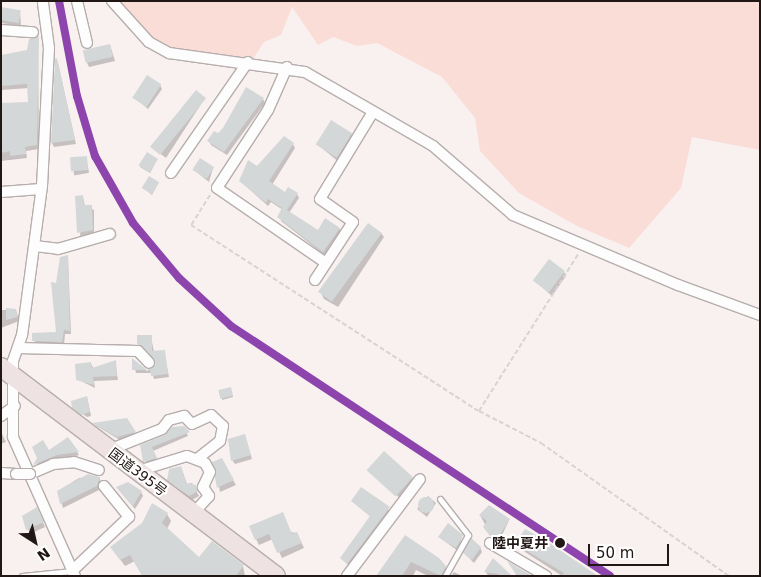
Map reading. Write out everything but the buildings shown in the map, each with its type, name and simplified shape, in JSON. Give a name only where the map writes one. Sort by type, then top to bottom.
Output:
[{"type":"highway","name":"国道395号","points":[[1,367],[14,380],[276,576]]},
{"type":"street","points":[[77,1],[87,43]]},
{"type":"street","points":[[112,1],[149,42],[169,53],[287,67],[373,112],[462,167],[514,215],[586,243],[678,286],[760,315]]},
{"type":"street","points":[[41,2],[49,48],[41,189],[36,246],[14,380],[13,437],[22,463],[72,574],[129,517],[104,486]]},
{"type":"street","points":[[1,30],[33,32]]},
{"type":"street","points":[[171,173],[248,62]]},
{"type":"street","points":[[287,67],[268,110],[217,188],[326,264]]},
{"type":"street","points":[[315,280],[353,222],[320,199],[373,112]]},
{"type":"street","points":[[1,192],[41,189]]},
{"type":"street","points":[[36,246],[58,248],[110,234]]},
{"type":"street","points":[[18,348],[138,351],[149,363]]},
{"type":"street","points":[[1,416],[15,406]]},
{"type":"street","points":[[109,450],[162,429],[169,420],[184,416],[192,424],[212,415],[223,426],[220,442],[197,459]]},
{"type":"street","points":[[138,471],[187,456],[197,459],[210,472],[203,487],[209,496],[193,514]]},
{"type":"street","points":[[1,473],[30,474],[53,464],[74,462],[99,470]]},
{"type":"street","points":[[347,576],[420,479]]},
{"type":"street","points":[[490,543],[546,576]]},
{"type":"lane","points":[[440,499],[468,535],[445,576]]},
{"type":"lane","points":[[22,576],[72,574]]},
{"type":"path","points":[[217,188],[190,226],[478,411],[541,443],[729,576]]},
{"type":"path","points":[[478,411],[586,243]]},
{"type":"shaded area","points":[[117,1],[760,1],[760,150],[692,137],[681,188],[629,248],[577,226],[519,193],[480,151],[475,118],[442,77],[377,43],[357,46],[333,37],[318,45],[292,7],[281,35],[264,42],[253,59],[152,51]]},
{"type":"transit line","points":[[59,1],[77,96],[95,156],[133,223],[179,278],[231,326],[610,576]]},
{"type":"place","name":"陸中夏井","points":[[560,543]]}]
